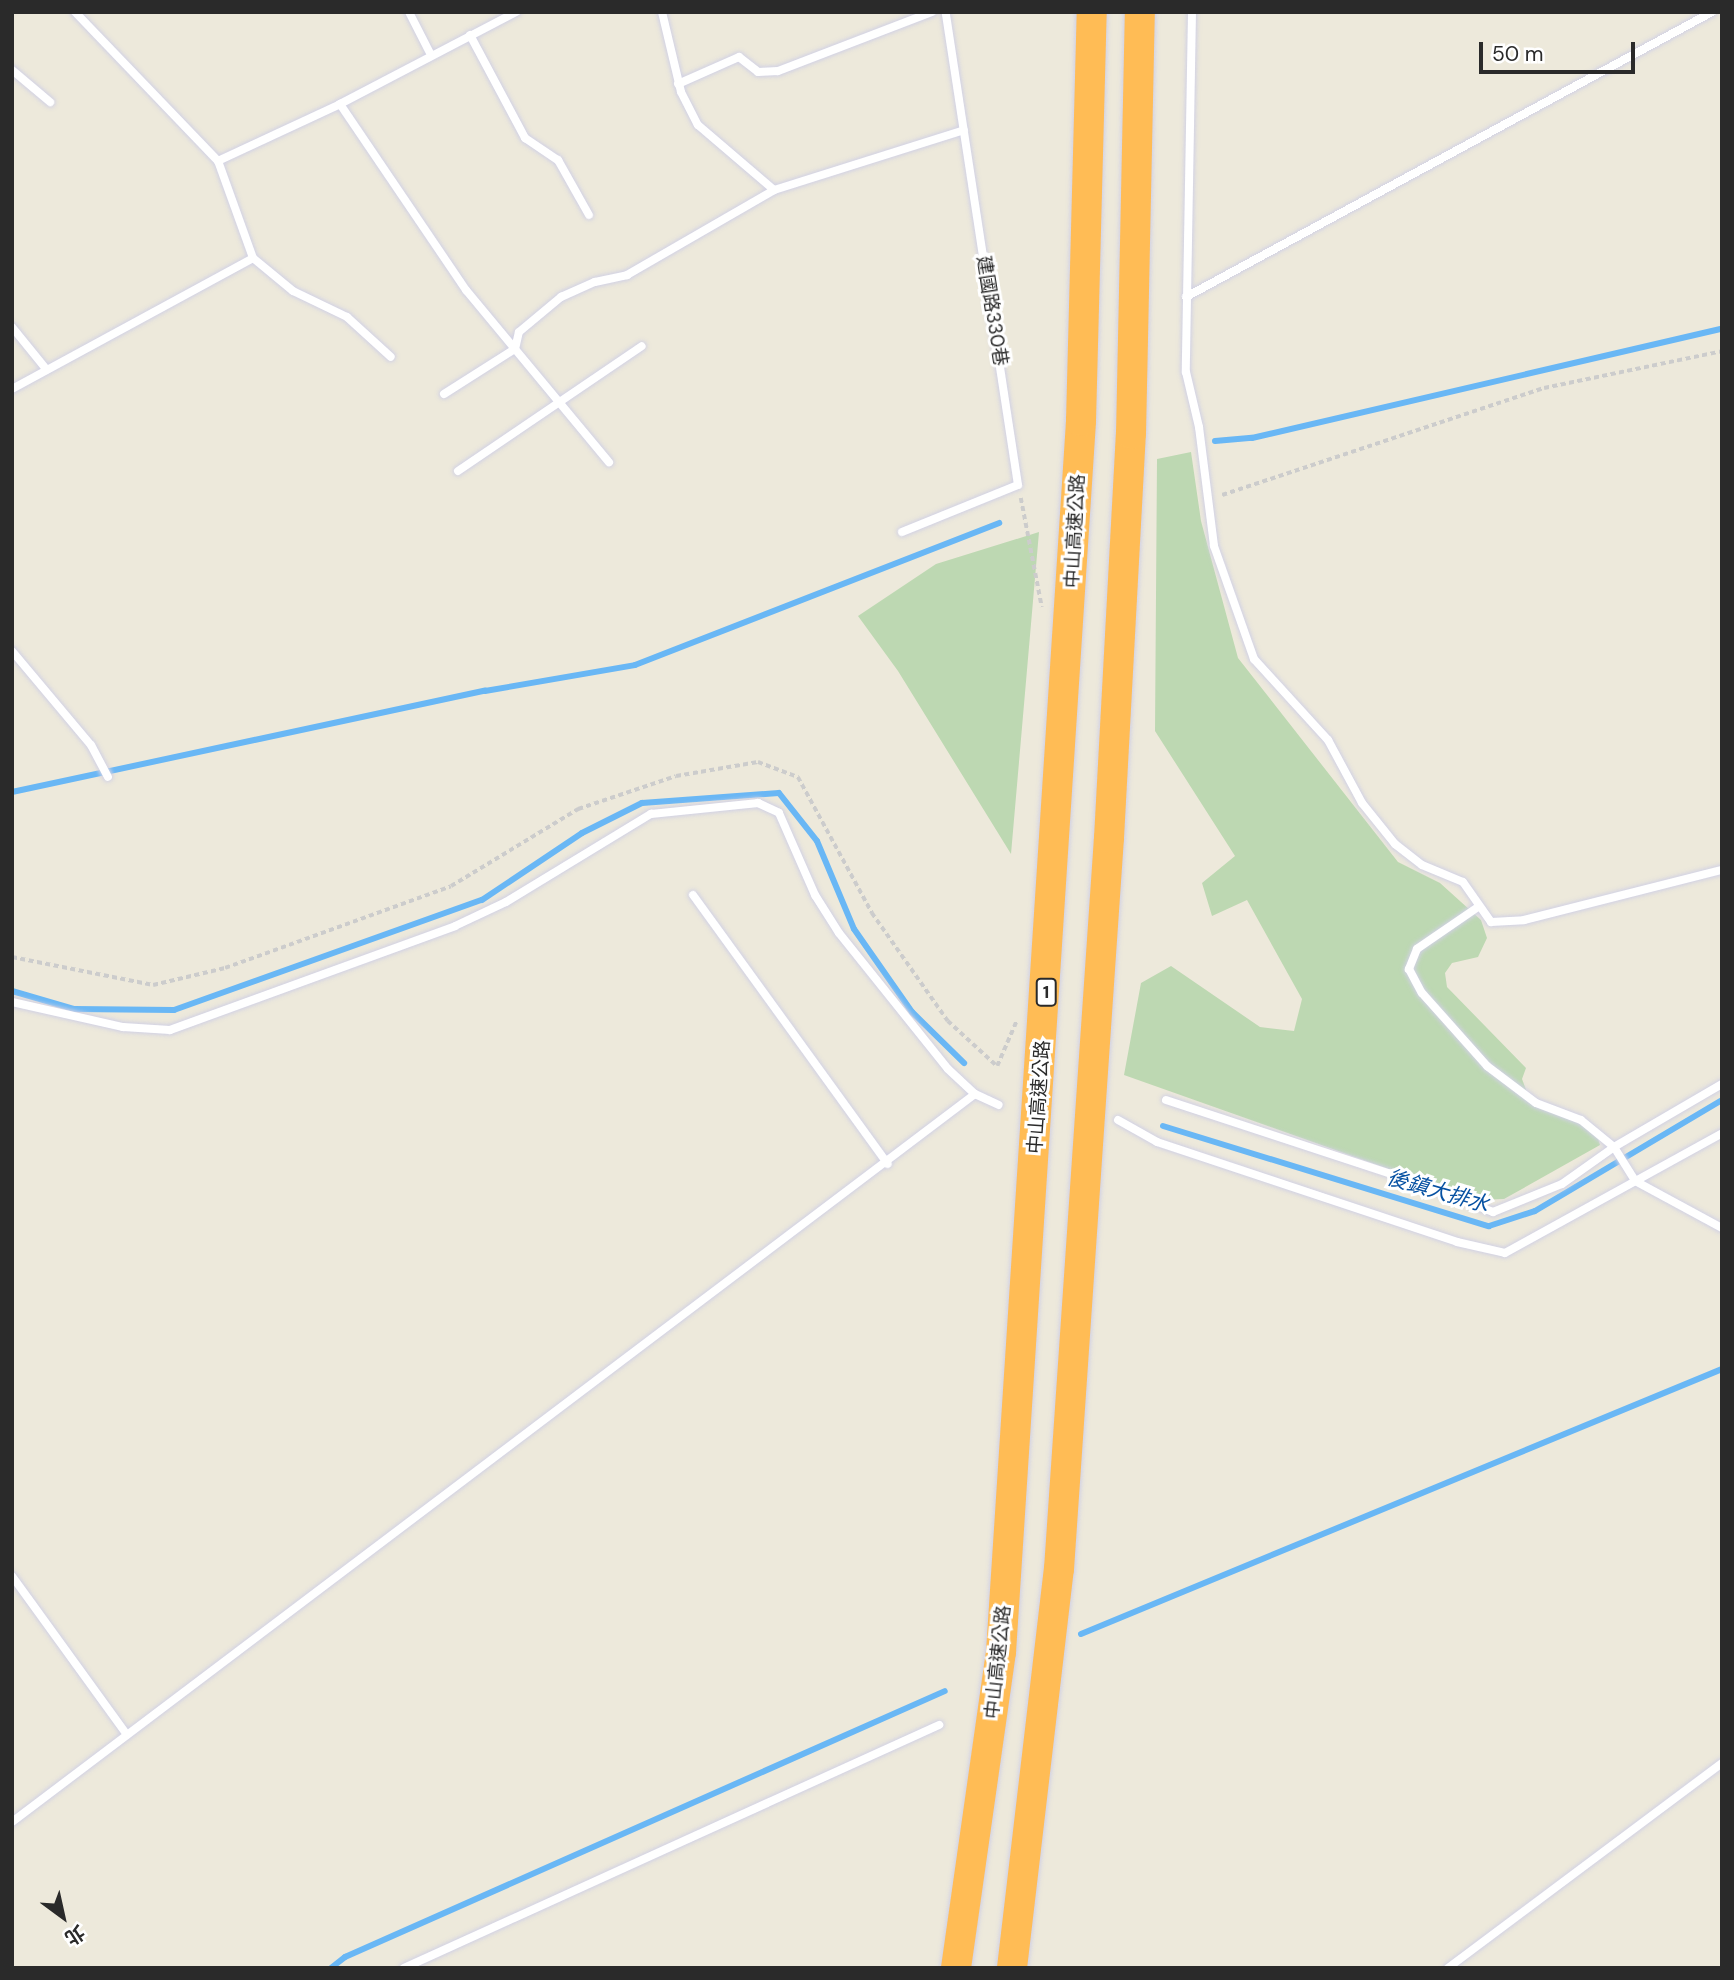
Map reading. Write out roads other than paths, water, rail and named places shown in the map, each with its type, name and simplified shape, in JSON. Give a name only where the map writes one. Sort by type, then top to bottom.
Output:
[{"type":"highway","name":"中山高速公路","points":[[956,1968],[1002,1639],[1081,421],[1092,12]]},
{"type":"highway","points":[[1012,1968],[1059,1569],[1108,851],[1131,435],[1140,12]]},
{"type":"lane","points":[[75,12],[218,161],[254,258],[293,291],[348,317],[391,357]]},
{"type":"lane","points":[[409,12],[431,55]]},
{"type":"lane","points":[[218,161],[340,104],[516,12]]},
{"type":"lane","points":[[662,12],[678,84],[698,125],[774,190]]},
{"type":"lane","points":[[678,84],[739,57],[758,72],[778,71],[932,12]]},
{"type":"lane","name":"建國路330巷","points":[[902,532],[1018,485],[946,12]]},
{"type":"lane","points":[[1192,12],[1186,372],[1199,427],[1206,500],[1214,546],[1254,659],[1328,740],[1362,803],[1395,844],[1422,865],[1463,882],[1491,922],[1524,920],[1722,870]]},
{"type":"lane","points":[[1186,298],[1712,12]]},
{"type":"lane","points":[[470,35],[525,138],[558,160],[589,215]]},
{"type":"lane","points":[[12,70],[50,102]]},
{"type":"lane","points":[[340,104],[466,290],[609,462]]},
{"type":"lane","points":[[444,394],[515,349],[519,332],[561,297],[594,282],[627,275],[774,190],[964,130]]},
{"type":"lane","points":[[12,389],[254,258]]},
{"type":"lane","points":[[12,327],[47,370]]},
{"type":"lane","points":[[458,471],[642,346]]},
{"type":"lane","points":[[12,651],[91,745],[108,777]]},
{"type":"lane","points":[[12,1002],[122,1027],[170,1030],[455,926],[506,902],[650,814],[758,803],[779,813],[815,895],[839,933],[948,1069],[975,1094],[999,1105]]},
{"type":"lane","points":[[693,895],[888,1164]]},
{"type":"lane","points":[[1478,907],[1417,949],[1409,969],[1422,993],[1488,1066],[1536,1103],[1581,1120],[1615,1150],[1632,1177],[1722,1228]]},
{"type":"lane","points":[[1166,1100],[1410,1180],[1493,1212],[1562,1184],[1722,1084]]},
{"type":"lane","points":[[12,1822],[888,1164],[975,1094]]},
{"type":"lane","points":[[1118,1120],[1157,1142],[1457,1242],[1505,1253],[1632,1177],[1722,1133]]},
{"type":"lane","points":[[12,1576],[127,1735]]},
{"type":"lane","points":[[404,1968],[939,1725]]},
{"type":"lane","points":[[1448,1968],[1722,1763]]},
{"type":"waterway","points":[[1215,441],[1252,438],[1722,329]]},
{"type":"waterway","points":[[12,792],[485,691],[635,665],[999,523]]},
{"type":"waterway","points":[[12,991],[74,1009],[174,1010],[482,900],[582,833],[642,803],[779,793],[817,841],[854,929],[912,1012],[964,1063]]},
{"type":"waterway","name":"後鎮大排水","points":[[1163,1126],[1489,1226],[1535,1211],[1722,1100]]},
{"type":"waterway","points":[[1081,1634],[1722,1369]]},
{"type":"waterway","points":[[331,1968],[345,1957],[945,1691]]}]
